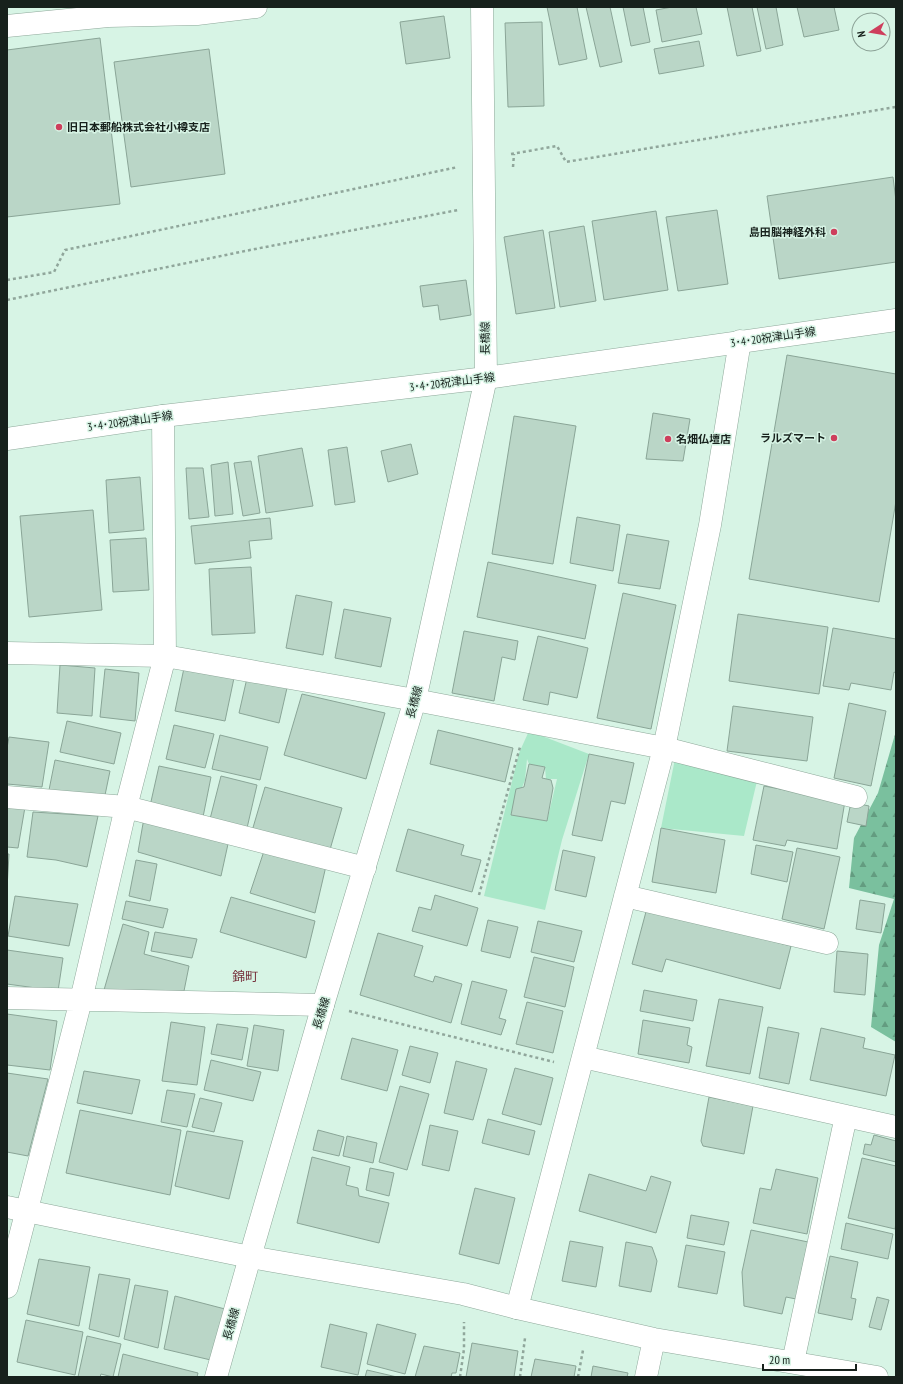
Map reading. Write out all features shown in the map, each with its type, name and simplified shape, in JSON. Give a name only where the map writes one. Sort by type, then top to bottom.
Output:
[{"type":"street","points":[[7,26],[108,16],[256,7]]},
{"type":"street","name":"長橋線","points":[[216,1377],[323,1005],[415,700],[486,378],[482,7]]},
{"type":"street","name":"3･4･20祝津山手線","points":[[7,439],[162,416],[486,378],[896,320]]},
{"type":"street","points":[[523,1309],[582,1063],[664,748],[710,525],[740,341]]},
{"type":"street","points":[[7,1287],[17,1208],[81,1000],[126,807],[165,656],[162,416]]},
{"type":"street","points":[[7,653],[165,656],[415,700],[664,748],[856,797]]},
{"type":"street","points":[[7,797],[126,807],[365,868]]},
{"type":"street","points":[[625,896],[827,943]]},
{"type":"street","points":[[7,998],[323,1005]]},
{"type":"street","points":[[582,1063],[896,1127]]},
{"type":"street","points":[[793,1362],[846,1116]]},
{"type":"street","points":[[17,1208],[250,1257],[463,1294],[654,1339],[877,1377]]},
{"type":"street","points":[[646,1377],[654,1339]]},
{"type":"path","points":[[514,154],[557,146],[566,162],[896,107]]},
{"type":"path","points":[[7,280],[54,272],[65,250],[452,169]]},
{"type":"path","points":[[7,300],[250,250],[484,205]]},
{"type":"path","points":[[479,895],[527,721]]},
{"type":"path","points":[[323,1005],[582,1063]]},
{"type":"path","points":[[460,1377],[464,1349],[463,1294]]},
{"type":"path","points":[[520,1377],[523,1309]]},
{"type":"green space","points":[[529,731],[589,754],[562,840],[545,910],[484,896],[519,753]],"holes":[[[527,759],[529,764],[545,767],[546,779],[557,779],[547,821],[511,815],[525,780]]]},
{"type":"green space","points":[[896,731],[896,1042],[871,1027],[879,945],[894,899],[849,888],[854,838],[878,793]]},
{"type":"green space","points":[[675,759],[757,781],[744,836],[661,828]]},
{"type":"building","points":[[547,7],[577,7],[587,59],[559,65]]},
{"type":"building","points":[[586,7],[610,7],[622,62],[600,67]]},
{"type":"building","points":[[623,7],[643,7],[650,42],[631,46]]},
{"type":"building","points":[[672,7],[696,7],[702,34],[662,42],[656,10]]},
{"type":"building","points":[[727,7],[752,7],[761,51],[737,56]]},
{"type":"building","points":[[757,7],[776,7],[783,45],[766,49]]},
{"type":"building","points":[[797,7],[834,7],[839,30],[804,37]]},
{"type":"building","points":[[444,16],[450,58],[406,64],[400,22]]},
{"type":"building","points":[[542,22],[544,106],[508,107],[505,23]]},
{"type":"building","name":"旧日本郵船株式会社小樽支店","points":[[100,38],[120,204],[7,217],[7,50]]},
{"type":"building","points":[[699,41],[704,66],[659,74],[654,49]]},
{"type":"building","points":[[209,49],[225,174],[131,187],[114,62]]},
{"type":"building","name":"島田脳神経外科","points":[[893,177],[896,201],[896,262],[779,279],[767,196]]},
{"type":"building","points":[[717,210],[728,284],[678,291],[666,217]]},
{"type":"building","points":[[656,211],[668,290],[604,300],[592,221]]},
{"type":"building","points":[[584,226],[596,301],[560,307],[549,232]]},
{"type":"building","points":[[543,230],[555,308],[516,314],[504,237]]},
{"type":"building","points":[[466,280],[471,315],[440,320],[438,305],[423,307],[420,286]]},
{"type":"building","name":"ラルズマート","points":[[787,355],[896,374],[896,501],[879,602],[749,579]]},
{"type":"building","name":"名畑仏壇店","points":[[653,413],[690,419],[683,461],[646,459]]},
{"type":"building","points":[[514,416],[576,426],[553,564],[492,554]]},
{"type":"building","points":[[411,444],[418,474],[388,482],[381,451]]},
{"type":"building","points":[[347,447],[355,502],[335,505],[328,450]]},
{"type":"building","points":[[302,448],[313,506],[266,513],[258,456]]},
{"type":"building","points":[[251,461],[260,513],[243,516],[234,463]]},
{"type":"building","points":[[228,462],[233,514],[215,516],[211,465]]},
{"type":"building","points":[[186,468],[203,468],[209,517],[189,519]]},
{"type":"building","points":[[140,477],[144,530],[109,533],[106,480]]},
{"type":"building","points":[[93,510],[102,610],[29,617],[20,516]]},
{"type":"building","points":[[577,517],[620,525],[613,571],[570,563]]},
{"type":"building","points":[[270,518],[272,539],[249,541],[251,558],[195,564],[191,526]]},
{"type":"building","points":[[627,534],[669,541],[660,589],[618,583]]},
{"type":"building","points":[[146,538],[149,590],[113,592],[110,540]]},
{"type":"building","points":[[488,562],[596,585],[585,639],[477,617]]},
{"type":"building","points":[[251,567],[255,633],[212,635],[209,569]]},
{"type":"building","points":[[623,593],[676,605],[651,729],[597,718]]},
{"type":"building","points":[[296,595],[332,602],[323,655],[286,648]]},
{"type":"building","points":[[344,609],[391,618],[381,667],[335,658]]},
{"type":"building","points":[[738,614],[828,627],[819,694],[729,681]]},
{"type":"building","points":[[833,628],[896,639],[896,673],[894,672],[891,690],[851,683],[849,690],[823,686]]},
{"type":"building","points":[[464,631],[518,641],[515,660],[502,657],[494,701],[452,693]]},
{"type":"building","points":[[538,636],[588,648],[577,698],[550,692],[548,705],[523,700]]},
{"type":"building","points":[[60,665],[95,668],[92,716],[57,713]]},
{"type":"building","points":[[184,668],[234,678],[225,721],[175,711]]},
{"type":"building","points":[[105,669],[139,673],[135,721],[100,717]]},
{"type":"building","points":[[247,678],[287,688],[279,723],[239,713]]},
{"type":"building","points":[[302,694],[385,713],[366,779],[284,755]]},
{"type":"building","points":[[849,703],[886,711],[871,786],[834,778]]},
{"type":"building","points":[[733,706],[813,717],[807,761],[727,751]]},
{"type":"building","points":[[67,721],[121,733],[114,764],[60,752]]},
{"type":"building","points":[[174,725],[214,734],[205,768],[166,759]]},
{"type":"building","points":[[438,730],[513,748],[505,782],[430,764]]},
{"type":"building","points":[[220,735],[268,747],[260,780],[212,769]]},
{"type":"building","points":[[9,737],[49,742],[42,787],[7,784],[7,748]]},
{"type":"building","points":[[589,754],[634,763],[625,804],[611,801],[602,841],[572,835]]},
{"type":"building","points":[[55,760],[110,771],[104,800],[49,790]]},
{"type":"building","points":[[529,764],[545,767],[542,778],[551,780],[553,788],[547,821],[511,815],[516,789],[524,787]]},
{"type":"building","points":[[159,766],[211,777],[203,817],[150,806]]},
{"type":"building","points":[[221,776],[257,785],[247,828],[210,819]]},
{"type":"building","points":[[764,786],[845,801],[837,849],[787,840],[785,846],[753,840]]},
{"type":"building","points":[[265,787],[342,808],[329,853],[252,831]]},
{"type":"building","points":[[851,802],[869,806],[866,826],[847,822]]},
{"type":"building","points":[[7,805],[25,807],[18,848],[7,847]]},
{"type":"building","points":[[33,812],[98,816],[87,867],[56,860],[27,857]]},
{"type":"building","points":[[144,818],[228,844],[221,876],[138,852]]},
{"type":"building","points":[[661,828],[725,840],[716,893],[652,882]]},
{"type":"building","points":[[408,829],[464,845],[461,855],[481,860],[472,892],[396,871]]},
{"type":"building","points":[[266,845],[326,866],[315,913],[250,893]]},
{"type":"building","points":[[756,845],[793,852],[787,882],[751,874]]},
{"type":"building","points":[[797,848],[840,857],[824,929],[782,919]]},
{"type":"building","points":[[563,850],[595,857],[586,897],[555,890]]},
{"type":"building","points":[[7,854],[9,854],[7,888]]},
{"type":"building","points":[[136,860],[157,864],[150,901],[129,896]]},
{"type":"building","points":[[435,895],[478,908],[467,946],[412,931],[419,907],[431,910]]},
{"type":"building","points":[[15,896],[78,904],[69,946],[8,936]]},
{"type":"building","points":[[231,897],[315,921],[306,958],[220,932]]},
{"type":"building","points":[[860,900],[885,904],[881,933],[856,929]]},
{"type":"building","points":[[126,901],[168,909],[163,928],[122,919]]},
{"type":"building","points":[[647,908],[791,946],[780,989],[666,959],[662,972],[632,964]]},
{"type":"building","points":[[488,920],[518,927],[510,958],[481,951]]},
{"type":"building","points":[[538,921],[582,931],[574,962],[531,952]]},
{"type":"building","points":[[123,924],[149,932],[144,954],[189,966],[184,991],[104,990]]},
{"type":"building","points":[[155,932],[197,939],[192,958],[151,951]]},
{"type":"building","points":[[378,933],[423,946],[414,976],[433,982],[435,976],[462,984],[451,1023],[360,995]]},
{"type":"building","points":[[7,950],[63,958],[58,991],[7,984]]},
{"type":"building","points":[[837,951],[868,954],[865,995],[834,992]]},
{"type":"building","points":[[534,957],[574,967],[565,1007],[524,997]]},
{"type":"building","points":[[472,981],[507,990],[499,1018],[506,1020],[501,1035],[461,1024]]},
{"type":"building","points":[[644,990],[697,1000],[693,1021],[640,1011]]},
{"type":"building","points":[[719,999],[763,1007],[750,1074],[706,1066]]},
{"type":"building","points":[[527,1002],[563,1011],[553,1053],[516,1044]]},
{"type":"building","points":[[7,1014],[57,1021],[50,1070],[7,1065]]},
{"type":"building","points":[[643,1020],[690,1028],[687,1045],[692,1047],[689,1063],[638,1054]]},
{"type":"building","points":[[171,1022],[205,1027],[197,1085],[162,1081]]},
{"type":"building","points":[[217,1024],[248,1028],[242,1060],[211,1054]]},
{"type":"building","points":[[254,1025],[284,1030],[278,1071],[247,1066]]},
{"type":"building","points":[[768,1027],[799,1033],[789,1084],[759,1078]]},
{"type":"building","points":[[821,1028],[865,1038],[863,1048],[895,1055],[886,1096],[810,1080]]},
{"type":"building","points":[[352,1038],[398,1050],[387,1091],[341,1079]]},
{"type":"building","points":[[410,1046],[438,1053],[430,1083],[402,1075]]},
{"type":"building","points":[[211,1060],[261,1072],[253,1101],[204,1090]]},
{"type":"building","points":[[456,1061],[487,1069],[473,1120],[444,1113]]},
{"type":"building","points":[[515,1068],[553,1078],[541,1125],[502,1114]]},
{"type":"building","points":[[84,1071],[140,1080],[132,1114],[77,1103]]},
{"type":"building","points":[[7,1073],[48,1079],[28,1156],[7,1152]]},
{"type":"building","points":[[400,1086],[429,1094],[407,1170],[379,1162]]},
{"type":"building","points":[[167,1090],[195,1094],[187,1127],[161,1122]]},
{"type":"building","points":[[709,1097],[753,1106],[744,1154],[703,1146],[701,1141]]},
{"type":"building","points":[[200,1098],[222,1103],[214,1132],[192,1127]]},
{"type":"building","points":[[80,1110],[181,1130],[170,1195],[66,1173]]},
{"type":"building","points":[[488,1119],[535,1131],[529,1155],[482,1143]]},
{"type":"building","points":[[430,1125],[458,1131],[449,1171],[422,1165]]},
{"type":"building","points":[[318,1130],[344,1137],[339,1156],[313,1150]]},
{"type":"building","points":[[187,1131],[243,1141],[229,1199],[175,1186]]},
{"type":"building","points":[[874,1135],[896,1141],[896,1162],[863,1154],[865,1144],[871,1145]]},
{"type":"building","points":[[347,1136],[377,1143],[373,1163],[343,1156]]},
{"type":"building","points":[[312,1157],[350,1167],[346,1185],[358,1188],[359,1196],[389,1203],[379,1243],[297,1223]]},
{"type":"building","points":[[862,1158],[896,1166],[895,1229],[848,1218]]},
{"type":"building","points":[[370,1168],[394,1173],[389,1196],[366,1190]]},
{"type":"building","points":[[776,1169],[818,1178],[807,1234],[753,1223],[760,1188],[771,1190]]},
{"type":"building","points":[[589,1174],[646,1191],[651,1176],[671,1182],[656,1233],[579,1211]]},
{"type":"building","points":[[475,1188],[515,1198],[499,1264],[459,1254]]},
{"type":"building","points":[[691,1215],[729,1222],[724,1245],[687,1238]]},
{"type":"building","points":[[846,1223],[893,1234],[888,1259],[841,1249]]},
{"type":"building","points":[[751,1230],[808,1242],[796,1299],[786,1297],[782,1314],[744,1306],[742,1272]]},
{"type":"building","points":[[570,1241],[603,1247],[596,1287],[562,1281]]},
{"type":"building","points":[[626,1242],[652,1247],[657,1261],[651,1292],[619,1286]]},
{"type":"building","points":[[686,1245],[725,1252],[717,1294],[678,1287]]},
{"type":"building","points":[[830,1256],[858,1262],[851,1298],[856,1299],[852,1320],[818,1313]]},
{"type":"building","points":[[39,1259],[90,1267],[79,1326],[27,1314]]},
{"type":"building","points":[[99,1274],[130,1279],[119,1337],[89,1329]]},
{"type":"building","points":[[135,1285],[168,1291],[158,1348],[124,1339]]},
{"type":"building","points":[[175,1296],[225,1309],[215,1361],[164,1349]]},
{"type":"building","points":[[877,1297],[889,1300],[881,1330],[869,1327]]},
{"type":"building","points":[[26,1320],[83,1332],[75,1375],[17,1362]]},
{"type":"building","points":[[330,1324],[367,1333],[358,1375],[321,1367]]},
{"type":"building","points":[[377,1324],[416,1334],[405,1374],[367,1364]]},
{"type":"building","points":[[87,1336],[121,1344],[113,1377],[101,1374],[100,1377],[78,1377]]},
{"type":"building","points":[[472,1343],[518,1351],[514,1377],[466,1377]]},
{"type":"building","points":[[424,1346],[460,1353],[456,1373],[452,1373],[451,1377],[415,1377]]},
{"type":"building","points":[[123,1354],[198,1373],[197,1377],[118,1377]]},
{"type":"building","points":[[535,1359],[576,1366],[574,1377],[531,1377]]},
{"type":"building","points":[[593,1366],[628,1373],[627,1377],[591,1377]]},
{"type":"building","points":[[367,1370],[397,1377],[365,1377]]},
{"type":"place","name":"旧日本郵船株式会社小樽支店","points":[[59,127]]},
{"type":"place","name":"島田脳神経外科","points":[[834,232]]},
{"type":"place","name":"ラルズマート","points":[[834,438]]},
{"type":"place","name":"名畑仏壇店","points":[[668,439]]},
{"type":"district","name":"錦町","points":[[245,976]]}]
